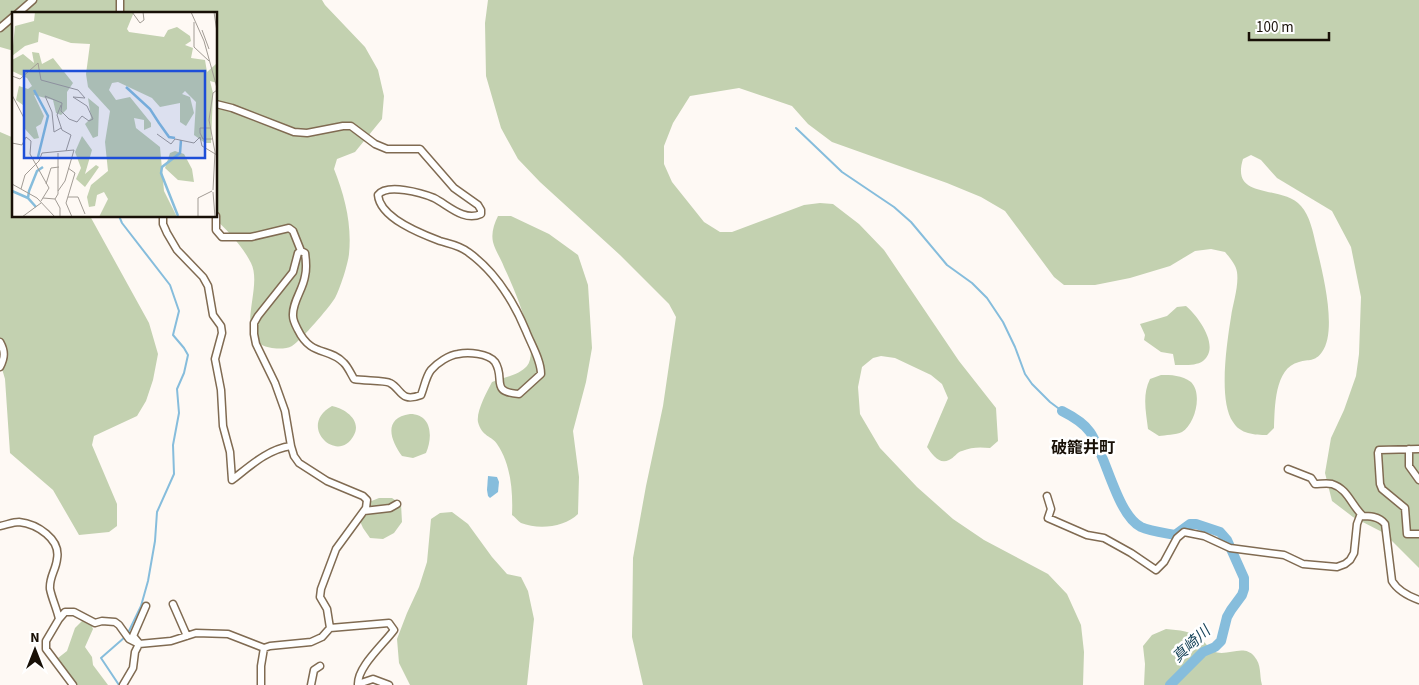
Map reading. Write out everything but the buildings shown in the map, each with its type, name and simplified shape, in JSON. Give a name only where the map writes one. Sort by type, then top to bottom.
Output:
[{"type":"street","points":[[19,12],[33,0]]},
{"type":"street","points":[[0,28],[12,18]]},
{"type":"street","points":[[216,218],[216,230],[222,237],[251,237],[289,228],[293,231],[301,251],[305,253],[306,277],[294,307],[292,318],[302,338],[308,345],[336,357],[344,363],[354,379],[390,382],[406,397],[415,397],[420,395],[431,370],[450,356],[458,354],[488,357],[495,363],[499,387],[513,394],[519,394],[541,374],[541,369],[521,320],[495,275],[460,246],[442,242],[406,226],[381,205],[378,195],[386,189],[415,192],[435,198],[452,210],[471,217],[481,214],[482,210],[478,205],[454,188],[420,149],[387,149],[375,144],[351,126],[307,133],[294,132],[218,104]]},
{"type":"street","points":[[163,218],[163,224],[177,250],[203,277],[208,286],[213,315],[221,326],[222,334],[215,358],[221,390],[223,426],[230,452],[232,480],[280,447],[291,446]]},
{"type":"street","points":[[301,251],[298,253],[293,272],[254,323],[254,334],[256,344],[276,383],[285,411],[291,446],[299,464],[327,481],[363,496],[367,500],[366,508],[336,549],[321,590],[320,597],[327,608],[330,628]]},
{"type":"street","points":[[0,342],[4,350],[4,359],[0,367]]},
{"type":"street","points":[[1409,449],[1409,466],[1419,480]]},
{"type":"street","points":[[1419,449],[1379,450],[1378,453],[1380,484],[1382,488],[1405,508],[1407,534],[1419,534]]},
{"type":"street","points":[[1288,469],[1311,478],[1315,484],[1331,484],[1343,490],[1363,516],[1378,518],[1385,524],[1392,581],[1403,593],[1419,600]]},
{"type":"street","points":[[1047,496],[1051,509],[1048,518],[1087,535],[1104,538],[1156,570],[1164,562],[1177,538],[1184,532],[1204,536],[1230,548],[1284,554],[1303,564],[1337,567],[1346,564],[1350,560],[1355,547],[1357,524],[1360,516],[1363,516]]},
{"type":"street","points":[[364,511],[390,508],[397,504]]},
{"type":"street","points":[[0,526],[18,522],[31,525],[40,529],[54,542],[58,550],[57,561],[50,577],[50,590],[59,620]]},
{"type":"street","points":[[173,604],[187,636]]},
{"type":"street","points":[[124,684],[134,668],[138,641],[133,636],[146,606]]},
{"type":"street","points":[[72,685],[46,649],[46,641],[64,612],[74,612],[95,623],[102,621],[114,622],[119,625],[127,637],[138,643],[171,641],[196,633],[228,634],[264,648],[318,640],[330,628],[389,622],[394,630],[363,668],[358,678],[358,685],[373,679],[389,685]]},
{"type":"street","points":[[261,685],[261,666],[264,648]]},
{"type":"street","points":[[311,685],[314,670],[320,666]]},
{"type":"green space","points":[[0,0],[322,0],[365,47],[378,70],[384,96],[382,119],[355,152],[337,159],[334,169],[344,200],[348,221],[350,243],[348,258],[335,298],[315,324],[289,347],[273,348],[265,346],[255,338],[251,330],[250,319],[254,284],[254,273],[251,263],[239,244],[214,218],[218,218],[218,12],[12,12],[12,50],[0,47]]},
{"type":"green space","points":[[488,0],[1419,0],[1419,568],[1384,533],[1353,517],[1332,501],[1325,473],[1331,438],[1344,410],[1356,376],[1359,354],[1361,297],[1351,247],[1332,211],[1277,178],[1261,160],[1251,155],[1243,159],[1241,172],[1244,181],[1251,187],[1293,199],[1307,214],[1319,256],[1329,315],[1327,342],[1322,352],[1314,359],[1291,366],[1280,380],[1274,428],[1267,435],[1253,434],[1240,429],[1233,422],[1228,412],[1225,371],[1232,312],[1237,289],[1237,272],[1225,252],[1211,249],[1195,251],[1170,266],[1130,278],[1095,285],[1064,285],[1054,277],[1005,211],[981,197],[947,183],[832,142],[808,124],[792,106],[739,88],[690,96],[673,123],[664,146],[664,164],[672,182],[704,222],[720,232],[732,232],[804,205],[833,204],[859,224],[884,250],[959,361],[996,408],[998,441],[990,448],[965,450],[945,461],[936,458],[927,447],[948,398],[942,384],[931,375],[895,358],[881,356],[873,358],[862,367],[858,387],[860,414],[880,448],[917,487],[953,519],[984,540],[1048,574],[1067,594],[1081,625],[1084,652],[1083,685],[643,685],[632,637],[633,558],[663,406],[676,317],[669,304],[620,255],[540,182],[518,159],[501,128],[486,76],[485,23]]},
{"type":"green space","points":[[0,132],[12,137],[12,218],[91,218],[149,323],[158,354],[153,380],[146,401],[137,416],[94,436],[92,445],[117,504],[117,526],[109,532],[79,535],[53,490],[10,453],[5,379],[0,362]]},
{"type":"green space","points":[[498,216],[511,216],[549,234],[578,255],[588,285],[592,348],[586,382],[573,431],[579,477],[578,514],[566,522],[551,526],[528,525],[521,523],[512,515],[511,488],[505,460],[495,441],[482,431],[478,422],[480,407],[492,382],[520,372],[527,366],[530,358],[531,346],[524,317],[493,242],[493,229]]},
{"type":"green space","points":[[1186,306],[1206,332],[1210,348],[1208,355],[1200,363],[1175,365],[1173,354],[1161,352],[1144,340],[1145,335],[1140,324],[1167,316],[1177,307]]},
{"type":"green space","points":[[1161,375],[1173,375],[1191,382],[1195,387],[1197,401],[1194,416],[1187,428],[1180,433],[1159,436],[1148,429],[1145,397],[1150,379]]},
{"type":"green space","points":[[332,406],[346,412],[356,424],[354,435],[347,443],[339,446],[331,445],[324,440],[319,432],[318,423],[322,414]]},
{"type":"green space","points":[[417,415],[427,422],[430,434],[426,453],[413,458],[402,456],[394,443],[391,430],[396,420],[401,416]]},
{"type":"green space","points":[[379,498],[392,498],[401,504],[402,522],[394,533],[383,539],[370,538],[359,519],[369,502]]},
{"type":"green space","points":[[452,512],[468,524],[507,574],[521,577],[528,591],[534,619],[527,685],[410,685],[399,663],[397,639],[419,587],[427,562],[431,519],[440,513]]},
{"type":"green space","points":[[83,620],[91,624],[93,629],[85,647],[92,657],[93,665],[108,685],[76,685],[58,658],[67,651],[75,628]]},
{"type":"green space","points":[[1166,629],[1190,633],[1218,653],[1250,652],[1258,663],[1262,685],[1144,685],[1145,664],[1143,646],[1152,635]]},
{"type":"water","points":[[488,476],[497,477],[499,482],[498,492],[490,498],[487,490]]},
{"type":"waterway","points":[[796,128],[842,172],[894,207],[911,222],[947,265],[972,283],[987,298],[1003,322],[1025,374],[1032,384],[1062,411]]},
{"type":"waterway","points":[[120,218],[170,285],[179,311],[173,335],[188,355],[184,373],[177,389],[179,413],[173,445],[174,474],[157,512],[155,541],[148,581],[141,606],[128,633]]},
{"type":"waterway","name":"真崎川","points":[[1062,411],[1081,422],[1090,432],[1119,498],[1133,520],[1141,527],[1175,535],[1190,524],[1196,524],[1220,532],[1227,540],[1244,578],[1242,595],[1227,617],[1221,641],[1215,647],[1203,652],[1170,685]]},
{"type":"waterway","points":[[119,685],[101,658],[125,637]]},
{"type":"district","name":"破籠井町","points":[[1083,447]]}]
